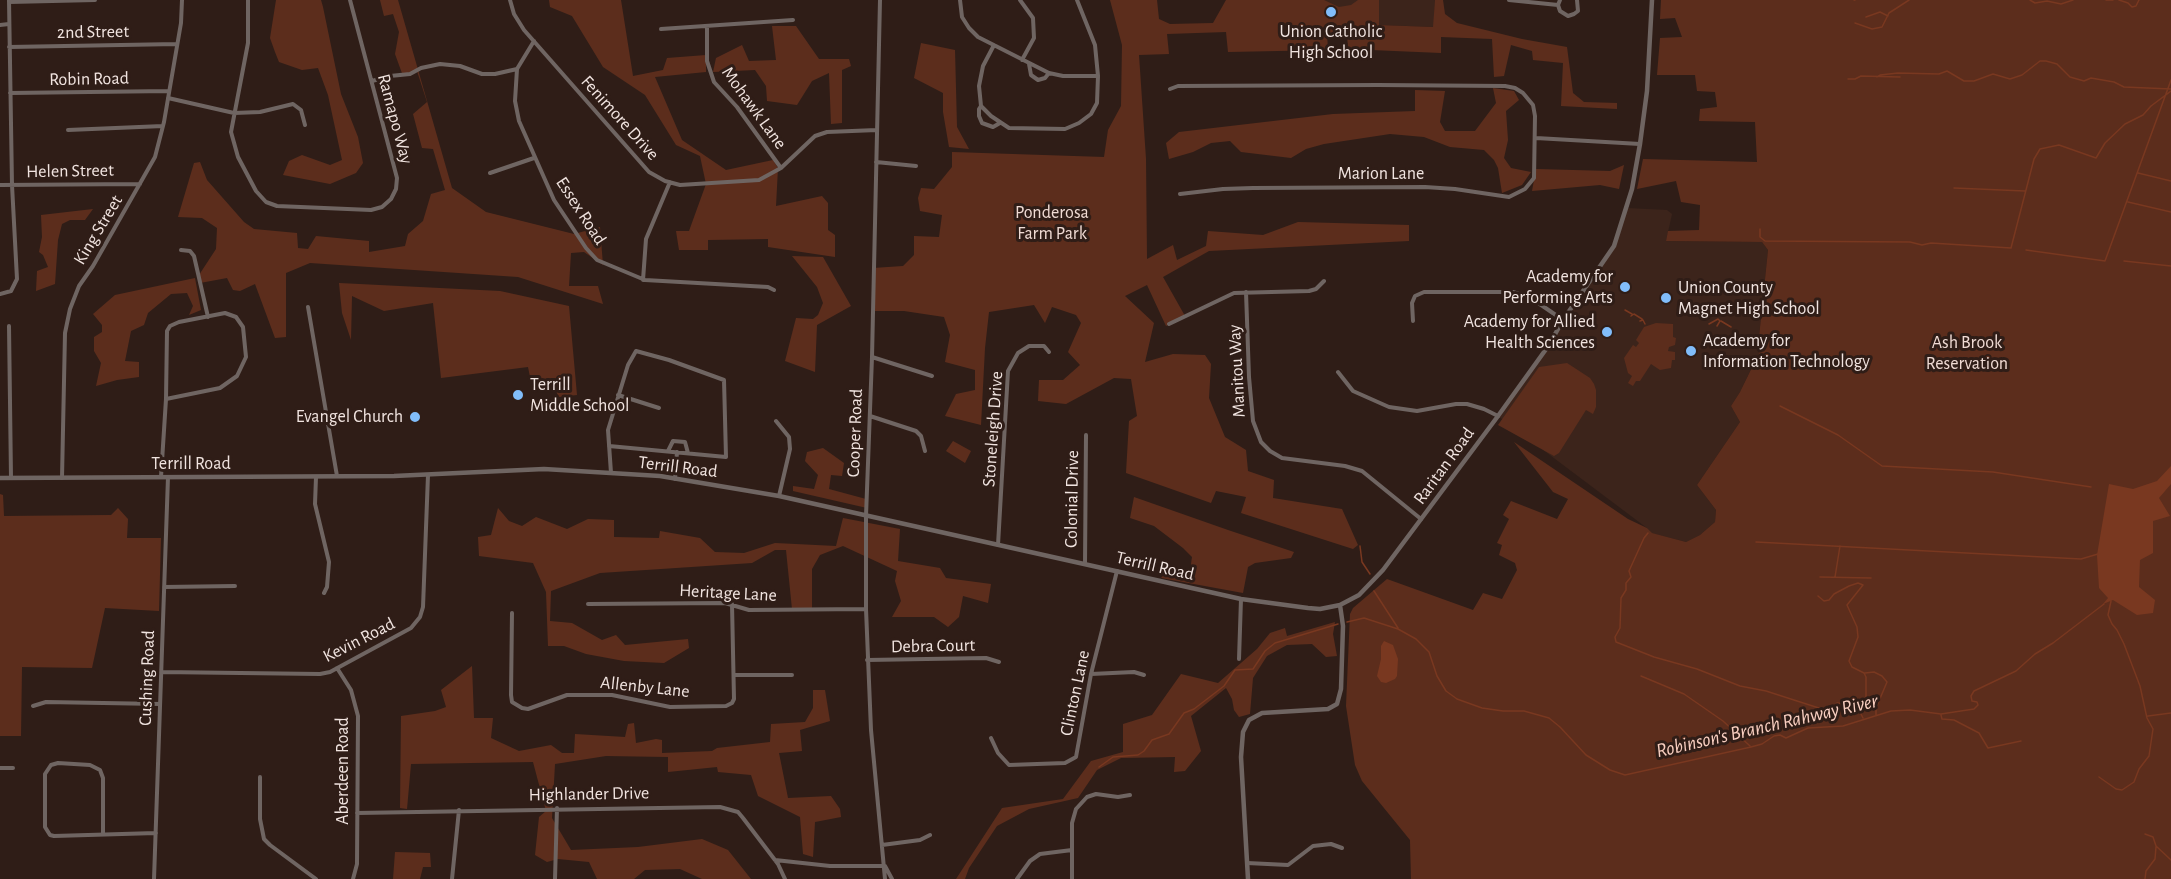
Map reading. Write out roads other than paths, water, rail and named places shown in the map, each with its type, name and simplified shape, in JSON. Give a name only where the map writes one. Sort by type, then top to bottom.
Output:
[{"type":"street","points":[[0,294],[13,288],[17,276],[12,185],[9,1],[96,0]]},
{"type":"street","name":"King Street","points":[[62,478],[65,333],[70,309],[79,286],[93,267],[155,158],[163,126],[181,23],[182,0]]},
{"type":"street","points":[[234,113],[248,43],[248,0]]},
{"type":"street","name":"Ramapo Way","points":[[234,113],[231,126],[234,145],[256,191],[266,202],[277,206],[374,209],[382,207],[391,199],[397,183],[350,0]]},
{"type":"street","name":"Fenimore Drive","points":[[510,0],[514,14],[534,41],[649,172],[670,183]]},
{"type":"street","name":"Cooper Road","points":[[880,0],[866,516],[866,609],[871,730],[885,879]]},
{"type":"street","points":[[960,0],[962,17],[978,37],[1049,73],[1063,76],[1098,76]]},
{"type":"street","points":[[1020,0],[1033,18],[1034,38],[1022,60]]},
{"type":"street","points":[[981,106],[1000,123],[1010,128],[1065,129],[1091,114],[1097,102],[1098,76],[1095,45],[1077,0]]},
{"type":"street","points":[[1509,0],[1558,6]]},
{"type":"street","points":[[1560,0],[1558,6],[1562,13],[1571,16],[1578,11],[1577,0]]},
{"type":"street","name":"Raritan Road","points":[[1340,605],[1359,595],[1373,583],[1422,519],[1549,345],[1563,320],[1614,246],[1632,189],[1640,144],[1647,91],[1652,0]]},
{"type":"street","points":[[661,29],[793,20]]},
{"type":"street","points":[[0,25],[9,24]]},
{"type":"street","name":"Mohawk Lane","points":[[707,26],[707,61],[714,82],[737,107],[781,168]]},
{"type":"street","name":"Essex Road","points":[[534,41],[517,69],[515,101],[519,122],[554,200],[586,248],[597,260],[643,280],[768,287],[774,290]]},
{"type":"street","name":"2nd Street","points":[[9,47],[177,44]]},
{"type":"street","points":[[994,45],[983,66],[979,86],[981,106],[979,116],[982,123],[993,127],[1000,123]]},
{"type":"street","points":[[372,81],[410,74],[421,68],[440,64],[460,66],[482,74],[495,74],[517,69]]},
{"type":"street","points":[[1029,64],[1031,75],[1038,80],[1045,78],[1049,73]]},
{"type":"street","points":[[1170,89],[1178,86],[1512,87],[1523,93],[1534,108],[1536,138],[1640,144]]},
{"type":"street","name":"Robin Road","points":[[10,93],[169,91]]},
{"type":"street","points":[[168,98],[234,113],[260,112],[293,104],[301,110],[305,125]]},
{"type":"street","points":[[68,130],[163,126]]},
{"type":"street","points":[[643,280],[646,239],[670,183],[680,185],[759,180],[781,168],[815,136],[826,132],[877,130]]},
{"type":"street","name":"Marion Lane","points":[[1180,194],[1233,189],[1425,187],[1455,189],[1505,198],[1525,189],[1534,178],[1536,138]]},
{"type":"street","points":[[490,173],[534,158]]},
{"type":"street","points":[[876,162],[916,166]]},
{"type":"street","name":"Helen Street","points":[[0,185],[140,184]]},
{"type":"street","points":[[182,250],[190,251],[194,256],[208,316]]},
{"type":"street","points":[[1169,324],[1224,296],[1246,292],[1309,291],[1316,289],[1324,281]]},
{"type":"street","name":"Manitou Way","points":[[1246,292],[1252,421],[1261,442],[1282,458],[1345,466],[1362,471],[1422,519]]},
{"type":"street","points":[[1413,321],[1412,303],[1415,296],[1424,292],[1513,292],[1531,298],[1563,320]]},
{"type":"street","points":[[308,307],[337,477]]},
{"type":"street","points":[[160,477],[166,399],[167,331],[176,322],[229,314],[236,317],[241,323],[246,357],[242,369],[232,381],[220,388],[166,399]]},
{"type":"street","points":[[9,326],[11,478]]},
{"type":"street","name":"Stoneleigh Drive","points":[[998,545],[1008,371],[1018,353],[1029,346],[1044,346],[1049,352]]},
{"type":"street","points":[[609,446],[726,457],[724,380],[636,351],[628,364],[608,430],[610,473]]},
{"type":"street","points":[[872,357],[933,376]]},
{"type":"street","points":[[1338,372],[1353,391],[1389,407],[1417,411],[1467,404],[1498,416]]},
{"type":"street","points":[[618,395],[659,408]]},
{"type":"street","points":[[870,416],[916,431],[921,436],[925,451]]},
{"type":"street","points":[[776,421],[789,437],[790,449],[779,496]]},
{"type":"street","name":"Colonial Drive","points":[[1084,564],[1086,435]]},
{"type":"street","points":[[668,452],[672,441],[685,442],[688,453]]},
{"type":"street","points":[[675,479],[677,452]]},
{"type":"street","name":"Terrill Road","points":[[0,478],[337,477],[544,469],[675,479],[779,496],[1241,599],[1320,609],[1340,605]]},
{"type":"street","name":"Kevin Road","points":[[161,672],[320,674],[337,668],[408,631],[420,617],[423,604],[428,475]]},
{"type":"street","name":"Cushing Road","points":[[154,879],[168,477]]},
{"type":"street","points":[[316,477],[315,504],[329,562],[327,587],[324,593]]},
{"type":"street","name":"Clinton Lane","points":[[991,738],[998,753],[1009,765],[1065,763],[1076,757],[1091,674],[1117,571]]},
{"type":"street","points":[[164,587],[236,586]]},
{"type":"street","points":[[1239,658],[1241,599]]},
{"type":"street","name":"Heritage Lane","points":[[588,604],[732,604],[749,610],[866,609]]},
{"type":"street","name":"Allenby Lane","points":[[512,613],[510,695],[512,702],[522,708],[528,709],[567,695],[612,695],[670,706],[726,706],[732,704],[734,699],[732,604]]},
{"type":"street","points":[[1248,879],[1241,757],[1244,728],[1253,718],[1262,713],[1328,709],[1336,704],[1341,694],[1343,626],[1340,605]]},
{"type":"street","name":"Debra Court","points":[[867,660],[986,658],[999,662]]},
{"type":"street","name":"Aberdeen Road","points":[[337,668],[351,690],[358,716],[357,864],[353,879]]},
{"type":"street","points":[[1091,674],[1134,672],[1144,675]]},
{"type":"street","points":[[734,675],[792,675]]},
{"type":"street","points":[[33,706],[46,702],[160,704]]},
{"type":"street","points":[[103,834],[103,778],[100,770],[95,766],[58,763],[51,765],[45,774],[45,827],[50,835],[54,836],[156,833]]},
{"type":"street","points":[[0,768],[14,768]]},
{"type":"street","points":[[260,777],[260,819],[264,839],[316,879]]},
{"type":"street","points":[[1072,879],[1072,823],[1076,809],[1087,797],[1096,794],[1118,797],[1130,795]]},
{"type":"street","name":"Highlander Drive","points":[[357,813],[712,805],[738,812],[775,860],[785,879]]},
{"type":"street","points":[[555,879],[557,808]]},
{"type":"street","points":[[452,879],[459,810]]},
{"type":"street","points":[[882,845],[920,840],[930,835]]},
{"type":"street","points":[[1246,863],[1288,865],[1313,846],[1330,844],[1342,848]]},
{"type":"street","points":[[1017,879],[1030,861],[1040,854],[1072,850]]},
{"type":"street","points":[[775,860],[830,866],[885,866]]},
{"type":"street","name":"Cooper Road","points":[[885,866],[892,879]]},
{"type":"waterway","points":[[1855,23],[1872,29],[1882,27],[1889,13],[1909,0]]},
{"type":"waterway","points":[[2030,0],[2035,3],[2047,1],[2061,4],[2073,0]]},
{"type":"waterway","points":[[2106,0],[2113,0]]},
{"type":"waterway","points":[[2119,0],[2132,7],[2136,6],[2139,0]]},
{"type":"waterway","points":[[1866,17],[1880,12],[1888,16]]},
{"type":"waterway","points":[[1877,77],[1898,73],[1939,74],[1947,71],[1964,81],[1974,81],[1993,74],[2010,79],[2022,75],[2040,61],[2046,61],[2057,64],[2070,77],[2084,81],[2091,78],[2114,82],[2124,87],[2171,89]]},
{"type":"waterway","points":[[1848,79],[1861,76],[1900,77]]},
{"type":"waterway","points":[[2026,250],[2105,261],[2171,80]]},
{"type":"waterway","points":[[1760,229],[1760,237],[1765,241],[1910,242],[1922,245],[1931,243],[2011,248],[2034,159],[2040,149],[2059,145],[2096,158],[2105,143],[2125,124],[2143,115],[2171,91]]},
{"type":"waterway","points":[[2138,173],[2171,181]]},
{"type":"waterway","points":[[1954,188],[2025,191]]},
{"type":"waterway","points":[[2128,202],[2171,212]]},
{"type":"waterway","points":[[2124,261],[2171,266]]},
{"type":"waterway","points":[[1625,310],[1632,314]]},
{"type":"waterway","points":[[1631,316],[1634,314],[1642,319]]},
{"type":"waterway","points":[[1709,324],[1718,319],[1720,321],[1717,326]]},
{"type":"waterway","points":[[1640,321],[1643,320],[1645,324]]},
{"type":"waterway","points":[[1721,321],[1731,327]]},
{"type":"waterway","points":[[1780,406],[1838,435],[1882,466],[1993,472],[2091,487]]},
{"type":"waterway","points":[[1648,533],[1629,571],[1631,577],[1626,583],[1626,590],[1621,598],[1620,628],[1615,637],[1616,642],[1740,686],[1766,691],[1829,711],[1837,703],[1853,705],[1866,703]]},
{"type":"waterway","points":[[1756,542],[2081,559],[2098,554]]},
{"type":"waterway","points":[[1360,546],[1362,562],[1370,574]]},
{"type":"waterway","points":[[1835,577],[1840,546]]},
{"type":"waterway","points":[[1820,577],[1871,578]]},
{"type":"waterway","points":[[1818,596],[1824,601],[1829,600],[1834,594],[1849,586],[1858,583],[1863,585],[1847,605],[1857,627],[1858,637],[1849,661],[1852,667],[1864,673],[1866,677],[1866,703],[1860,712],[1863,718]]},
{"type":"waterway","points":[[1374,591],[1398,628]]},
{"type":"waterway","points":[[2099,777],[2116,789],[2122,790],[2134,782],[2139,769],[2149,756],[2153,729],[2147,718],[2140,686],[2124,644],[2108,615],[2111,601]]},
{"type":"waterway","name":"Robinson's Branch Rahway River","points":[[1347,622],[1364,618],[1398,629],[1416,639],[1429,652],[1437,676],[1446,691],[1457,699],[1482,708],[1524,711],[1549,718],[1586,755],[1610,770],[1625,775],[1751,747],[1762,744],[1774,736],[1780,735],[1786,738],[1808,728],[1843,726],[1891,711],[1910,710],[1941,714],[1974,709],[1978,705],[1977,702],[1972,701],[1971,696],[1974,691],[2016,671],[2035,654],[2104,604]]},
{"type":"waterway","points":[[1099,767],[1113,757],[1138,755],[1152,740],[1169,734],[1184,713],[1194,709],[1224,686],[1235,670],[1253,669],[1265,651],[1275,643],[1338,624]]},
{"type":"waterway","points":[[1865,673],[1874,672],[1887,682],[1876,708],[1876,715]]},
{"type":"waterway","points":[[1641,676],[1684,694],[1723,721],[1750,746]]},
{"type":"waterway","points":[[2148,716],[2171,713]]},
{"type":"waterway","points":[[1941,715],[1942,719],[1954,720],[1979,733],[1988,748],[2021,741]]},
{"type":"waterway","points":[[2145,834],[2153,837],[2156,846],[2171,860]]},
{"type":"waterway","points":[[2145,879],[2146,871],[2155,859],[2156,847]]},
{"type":"place","name":"Union Catholic High School","points":[[1331,12]]},
{"type":"place","name":"Academy for Performing Arts","points":[[1625,287]]},
{"type":"place","name":"Union County Magnet High School","points":[[1666,298]]},
{"type":"place","name":"Academy for Allied Health Sciences","points":[[1607,332]]},
{"type":"place","name":"Academy for Information Technology","points":[[1691,351]]},
{"type":"place","name":"Terrill Middle School","points":[[518,395]]},
{"type":"place","name":"Evangel Church","points":[[415,417]]},
{"type":"park label","name":"Ponderosa Farm Park","points":[[1052,223]]},
{"type":"park label","name":"Ash Brook Reservation","points":[[1967,353]]}]
